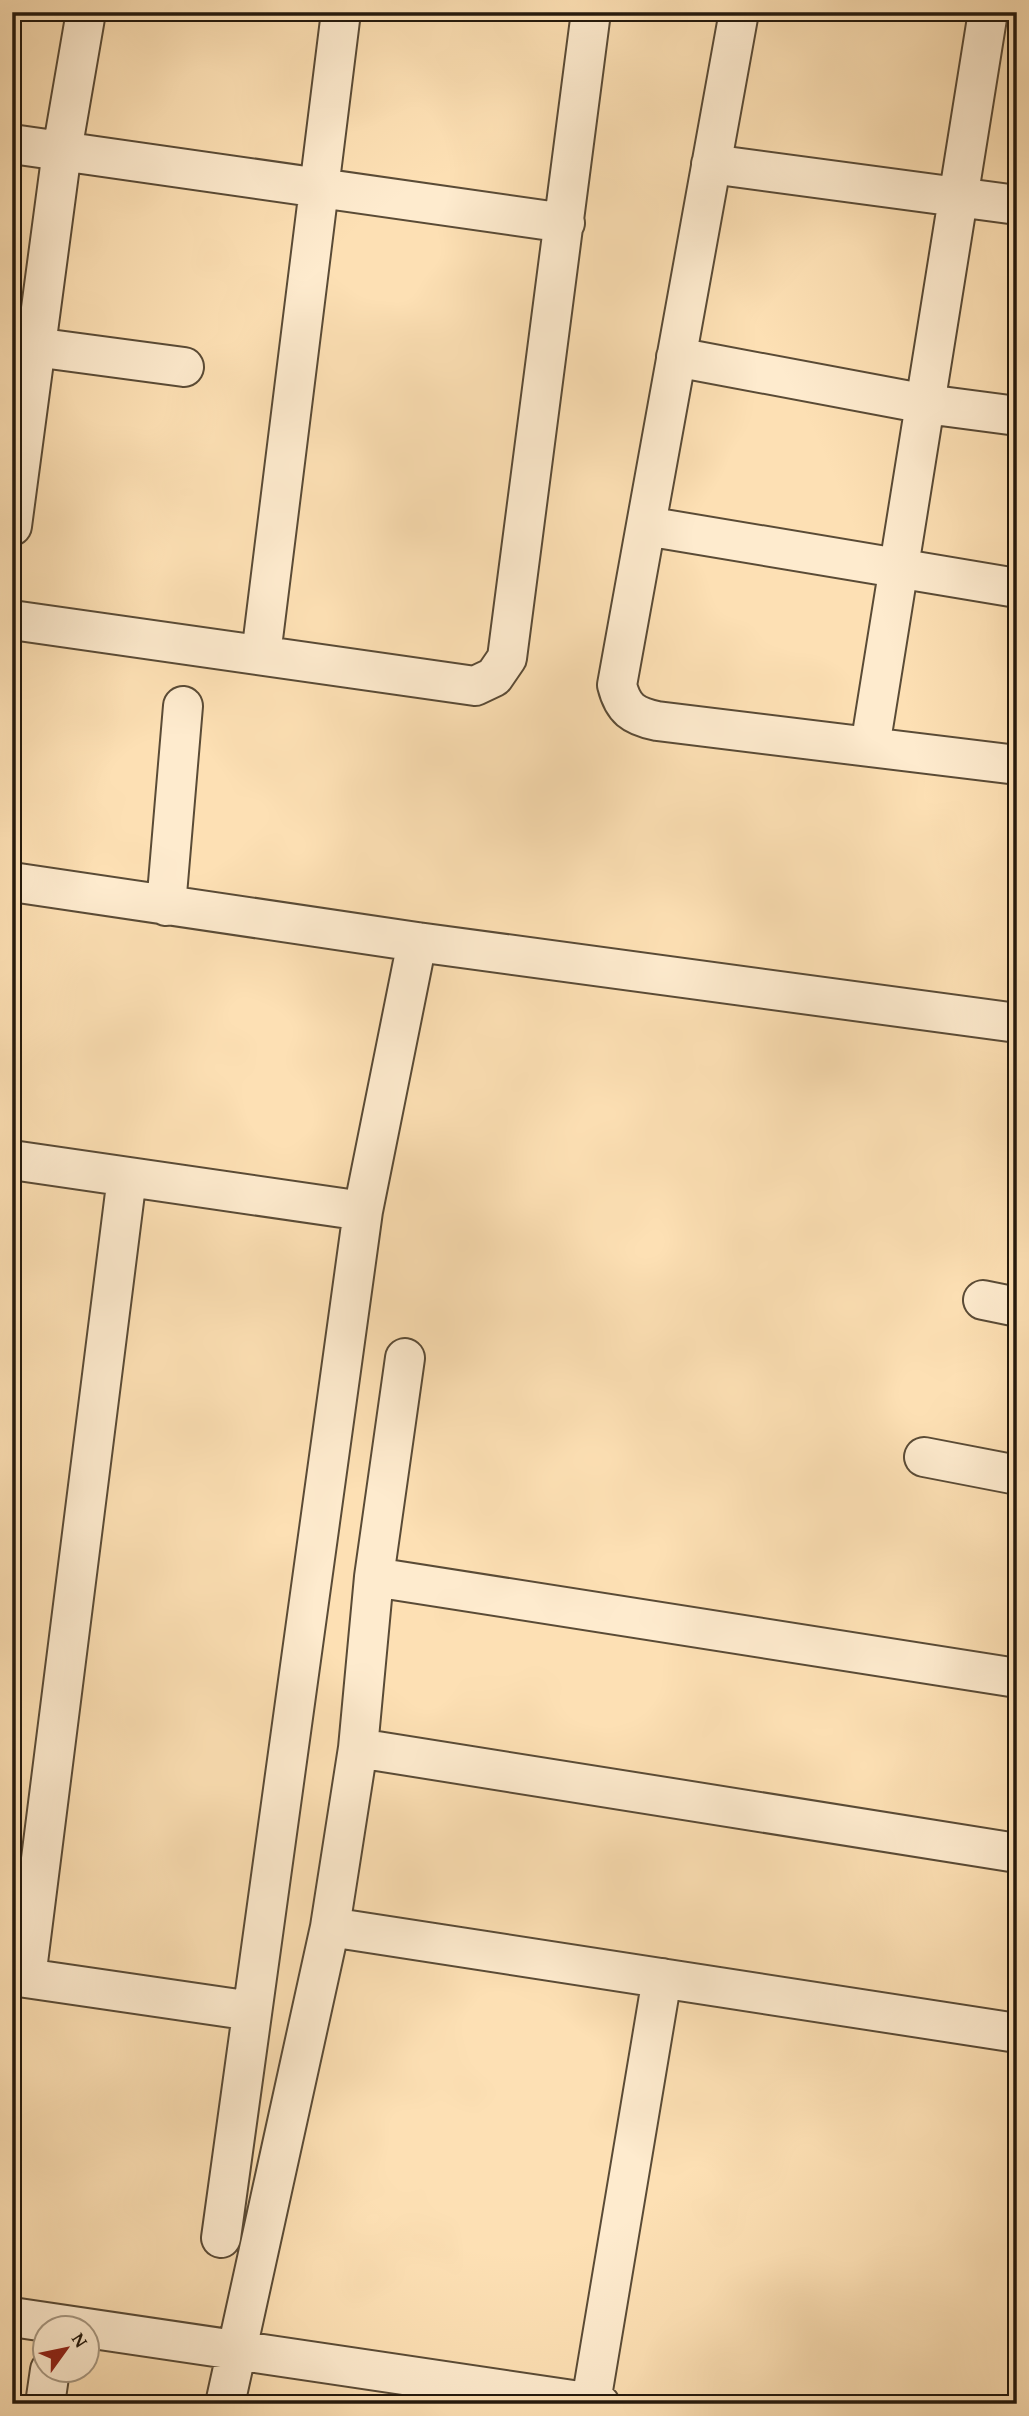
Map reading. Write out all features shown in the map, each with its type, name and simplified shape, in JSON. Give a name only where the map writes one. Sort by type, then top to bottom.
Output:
[{"type":"street","points":[[12,526],[24,346],[86,12]]},
{"type":"street","points":[[261,655],[341,12]]},
{"type":"street","points":[[12,620],[475,686],[494,677],[507,658],[591,12]]},
{"type":"street","points":[[739,12],[617,685],[622,705],[636,717],[657,721],[1017,765]]},
{"type":"street","points":[[870,747],[988,12]]},
{"type":"street","points":[[12,144],[565,223]]},
{"type":"street","points":[[711,164],[1017,205]]},
{"type":"street","points":[[24,346],[184,367]]},
{"type":"street","points":[[676,357],[926,404],[1017,416]]},
{"type":"street","points":[[646,526],[899,571],[1017,588]]},
{"type":"street","points":[[166,906],[183,706]]},
{"type":"street","points":[[12,882],[417,942],[1017,1023]]},
{"type":"street","points":[[221,2238],[363,1211],[417,942]]},
{"type":"street","points":[[12,1160],[363,1211]]},
{"type":"street","points":[[127,1177],[19,1977],[252,2011]]},
{"type":"street","points":[[225,2404],[330,1927],[358,1748],[374,1577],[405,1358]]},
{"type":"street","points":[[924,1457],[1017,1475]]},
{"type":"street","points":[[374,1577],[1017,1678]]},
{"type":"street","points":[[358,1748],[1017,1853]]},
{"type":"street","points":[[330,1927],[1017,2033]]},
{"type":"street","points":[[102,2332],[237,2349],[595,2403],[662,1979]]},
{"type":"street","points":[[12,2317],[32,2321]]},
{"type":"street","points":[[45,2404],[48,2384]]}]
